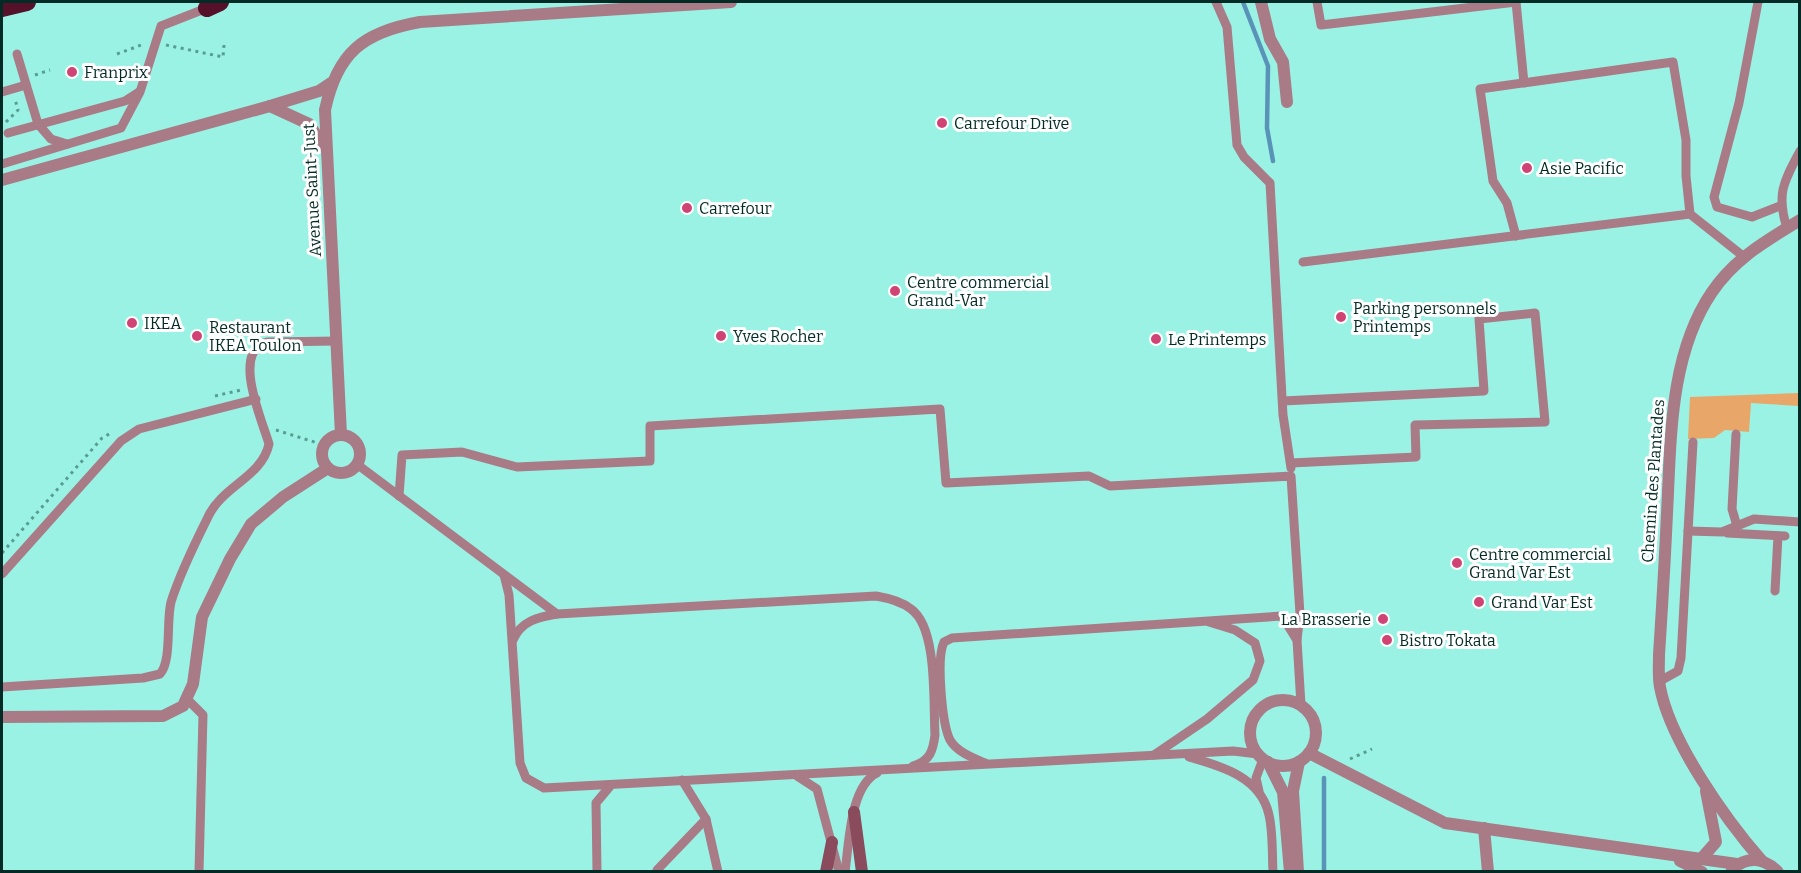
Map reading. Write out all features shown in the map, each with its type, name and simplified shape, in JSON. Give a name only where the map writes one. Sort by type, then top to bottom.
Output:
[{"type":"highway","points":[[2,8],[27,2]]},
{"type":"main road","points":[[854,812],[862,872]]},
{"type":"main road","points":[[826,872],[832,842]]},
{"type":"street","name":"Avenue Saint-Just","points":[[341,435],[325,149],[325,110],[331,83],[343,62],[365,39],[394,26],[420,22],[731,2]]},
{"type":"street","points":[[1261,2],[1270,39],[1283,62],[1287,102]]},
{"type":"street","points":[[2,180],[270,106],[319,91],[331,83]]},
{"type":"street","points":[[270,106],[309,124],[325,149]]},
{"type":"street","name":"Chemin des Plantades","points":[[1778,872],[1762,861],[1739,834],[1704,784],[1668,712],[1660,681],[1659,655],[1674,400],[1690,337],[1711,293],[1743,256],[1800,220]]},
{"type":"street","points":[[341,435],[348,436],[359,445],[361,452],[358,465],[344,473],[328,468],[323,461],[324,445],[332,437],[341,435]]},
{"type":"street","points":[[2,718],[163,716],[183,706],[193,684],[202,617],[230,559],[251,524],[283,497],[328,468]]},
{"type":"street","points":[[1263,758],[1278,765],[1299,762],[1309,753],[1314,745],[1316,727],[1308,711],[1301,705],[1281,699],[1261,707],[1255,715],[1250,735],[1263,758],[1283,792],[1290,872]]},
{"type":"street","points":[[1309,753],[1445,823],[1654,852],[1701,865],[1734,868],[1745,861],[1762,861]]},
{"type":"street","points":[[1298,872],[1293,791],[1299,762]]},
{"type":"street","name":"Chemin des Plantades","points":[[1701,865],[1716,842],[1704,784]]},
{"type":"street","points":[[1484,828],[1488,872]]},
{"type":"lane","points":[[1216,2],[1227,27],[1237,145],[1244,157],[1270,183],[1283,401],[1292,463],[1300,614],[1297,640],[1301,705]]},
{"type":"lane","points":[[1317,2],[1321,25],[1516,2],[1524,83]]},
{"type":"lane","points":[[1758,2],[1739,103],[1714,197],[1717,207],[1752,216],[1780,207]]},
{"type":"lane","points":[[2,164],[122,129],[140,92],[161,26],[214,5]]},
{"type":"lane","points":[[17,54],[38,124],[51,139],[68,144]]},
{"type":"lane","points":[[1516,236],[1507,203],[1493,181],[1479,89],[1673,62],[1686,140],[1686,176],[1690,214],[1743,256]]},
{"type":"lane","points":[[2,92],[26,85]]},
{"type":"lane","points":[[8,133],[125,101],[140,92]]},
{"type":"lane","points":[[1787,228],[1780,207],[1785,178],[1800,151]]},
{"type":"lane","points":[[1303,262],[1690,214]]},
{"type":"lane","points":[[1283,401],[1484,391],[1479,319],[1535,313],[1545,422],[1415,425],[1416,457],[1292,463]]},
{"type":"lane","points":[[2,687],[155,677],[164,670],[171,603],[209,513],[227,492],[262,464],[267,454],[269,444],[256,399],[249,362],[258,344],[283,341],[337,341]]},
{"type":"lane","points":[[2,574],[121,441],[139,429],[256,399]]},
{"type":"lane","points":[[399,496],[402,455],[462,452],[517,467],[650,461],[650,426],[940,409],[946,483],[1089,476],[1110,486],[1291,476]]},
{"type":"lane","points":[[1736,434],[1732,509],[1737,526]]},
{"type":"lane","points":[[1660,681],[1678,671],[1681,658],[1693,442]]},
{"type":"lane","points":[[358,465],[557,614]]},
{"type":"lane","points":[[1722,532],[1754,519],[1800,522]]},
{"type":"lane","points":[[1688,531],[1781,536],[1775,591]]},
{"type":"lane","points":[[504,575],[509,595],[513,641],[520,763],[526,778],[544,788],[1233,751],[1263,758],[1256,778],[1260,795],[1269,814],[1273,872]]},
{"type":"lane","points":[[513,641],[517,630],[526,623],[557,614],[742,602],[876,596],[890,598],[912,609],[929,637],[935,735],[933,750],[924,763],[903,769]]},
{"type":"lane","points":[[988,765],[963,753],[951,742],[945,727],[940,657],[944,642],[963,635],[1282,616],[1297,640]]},
{"type":"lane","points":[[1152,756],[1207,719],[1252,680],[1260,661],[1255,643],[1236,630],[1203,620]]},
{"type":"lane","points":[[186,698],[203,715],[199,872]]},
{"type":"lane","points":[[1181,754],[1223,766],[1243,777],[1260,795]]},
{"type":"lane","points":[[845,872],[854,812],[860,789],[868,777],[885,770]]},
{"type":"lane","points":[[797,776],[817,789],[838,872]]},
{"type":"lane","points":[[682,780],[706,819],[718,872]]},
{"type":"lane","points":[[597,872],[596,803],[611,785]]},
{"type":"lane","points":[[657,870],[706,819]]},
{"type":"path","points":[[117,54],[156,43],[223,57],[224,45]]},
{"type":"path","points":[[207,398],[239,389],[256,399]]},
{"type":"path","points":[[275,422],[277,431],[324,445]]},
{"type":"path","points":[[2,553],[102,438],[117,429]]},
{"type":"path","points":[[1335,766],[1372,749]]},
{"type":"shaded area","points":[[1799,393],[1799,406],[1751,403],[1749,432],[1725,430],[1714,438],[1688,439],[1690,397]]},
{"type":"waterway","points":[[1243,2],[1268,66],[1267,128],[1273,161]]},
{"type":"waterway","points":[[1324,778],[1324,872]]},
{"type":"place","name":"Franprix","points":[[72,72]]},
{"type":"place","name":"Carrefour Drive","points":[[942,123]]},
{"type":"place","name":"Asie Pacific","points":[[1527,168]]},
{"type":"place","name":"Carrefour","points":[[687,208]]},
{"type":"place","name":"Centre commercial Grand-Var","points":[[895,291]]},
{"type":"place","name":"Parking personnels Printemps","points":[[1341,317]]},
{"type":"place","name":"IKEA","points":[[132,323]]},
{"type":"place","name":"Restaurant IKEA Toulon","points":[[197,336]]},
{"type":"place","name":"Yves Rocher","points":[[721,336]]},
{"type":"place","name":"Le Printemps","points":[[1156,339]]},
{"type":"place","name":"Centre commercial Grand Var Est","points":[[1457,563]]},
{"type":"place","name":"Grand Var Est","points":[[1479,602]]},
{"type":"place","name":"La Brasserie","points":[[1383,619]]},
{"type":"place","name":"Bistro Tokata","points":[[1387,640]]}]
